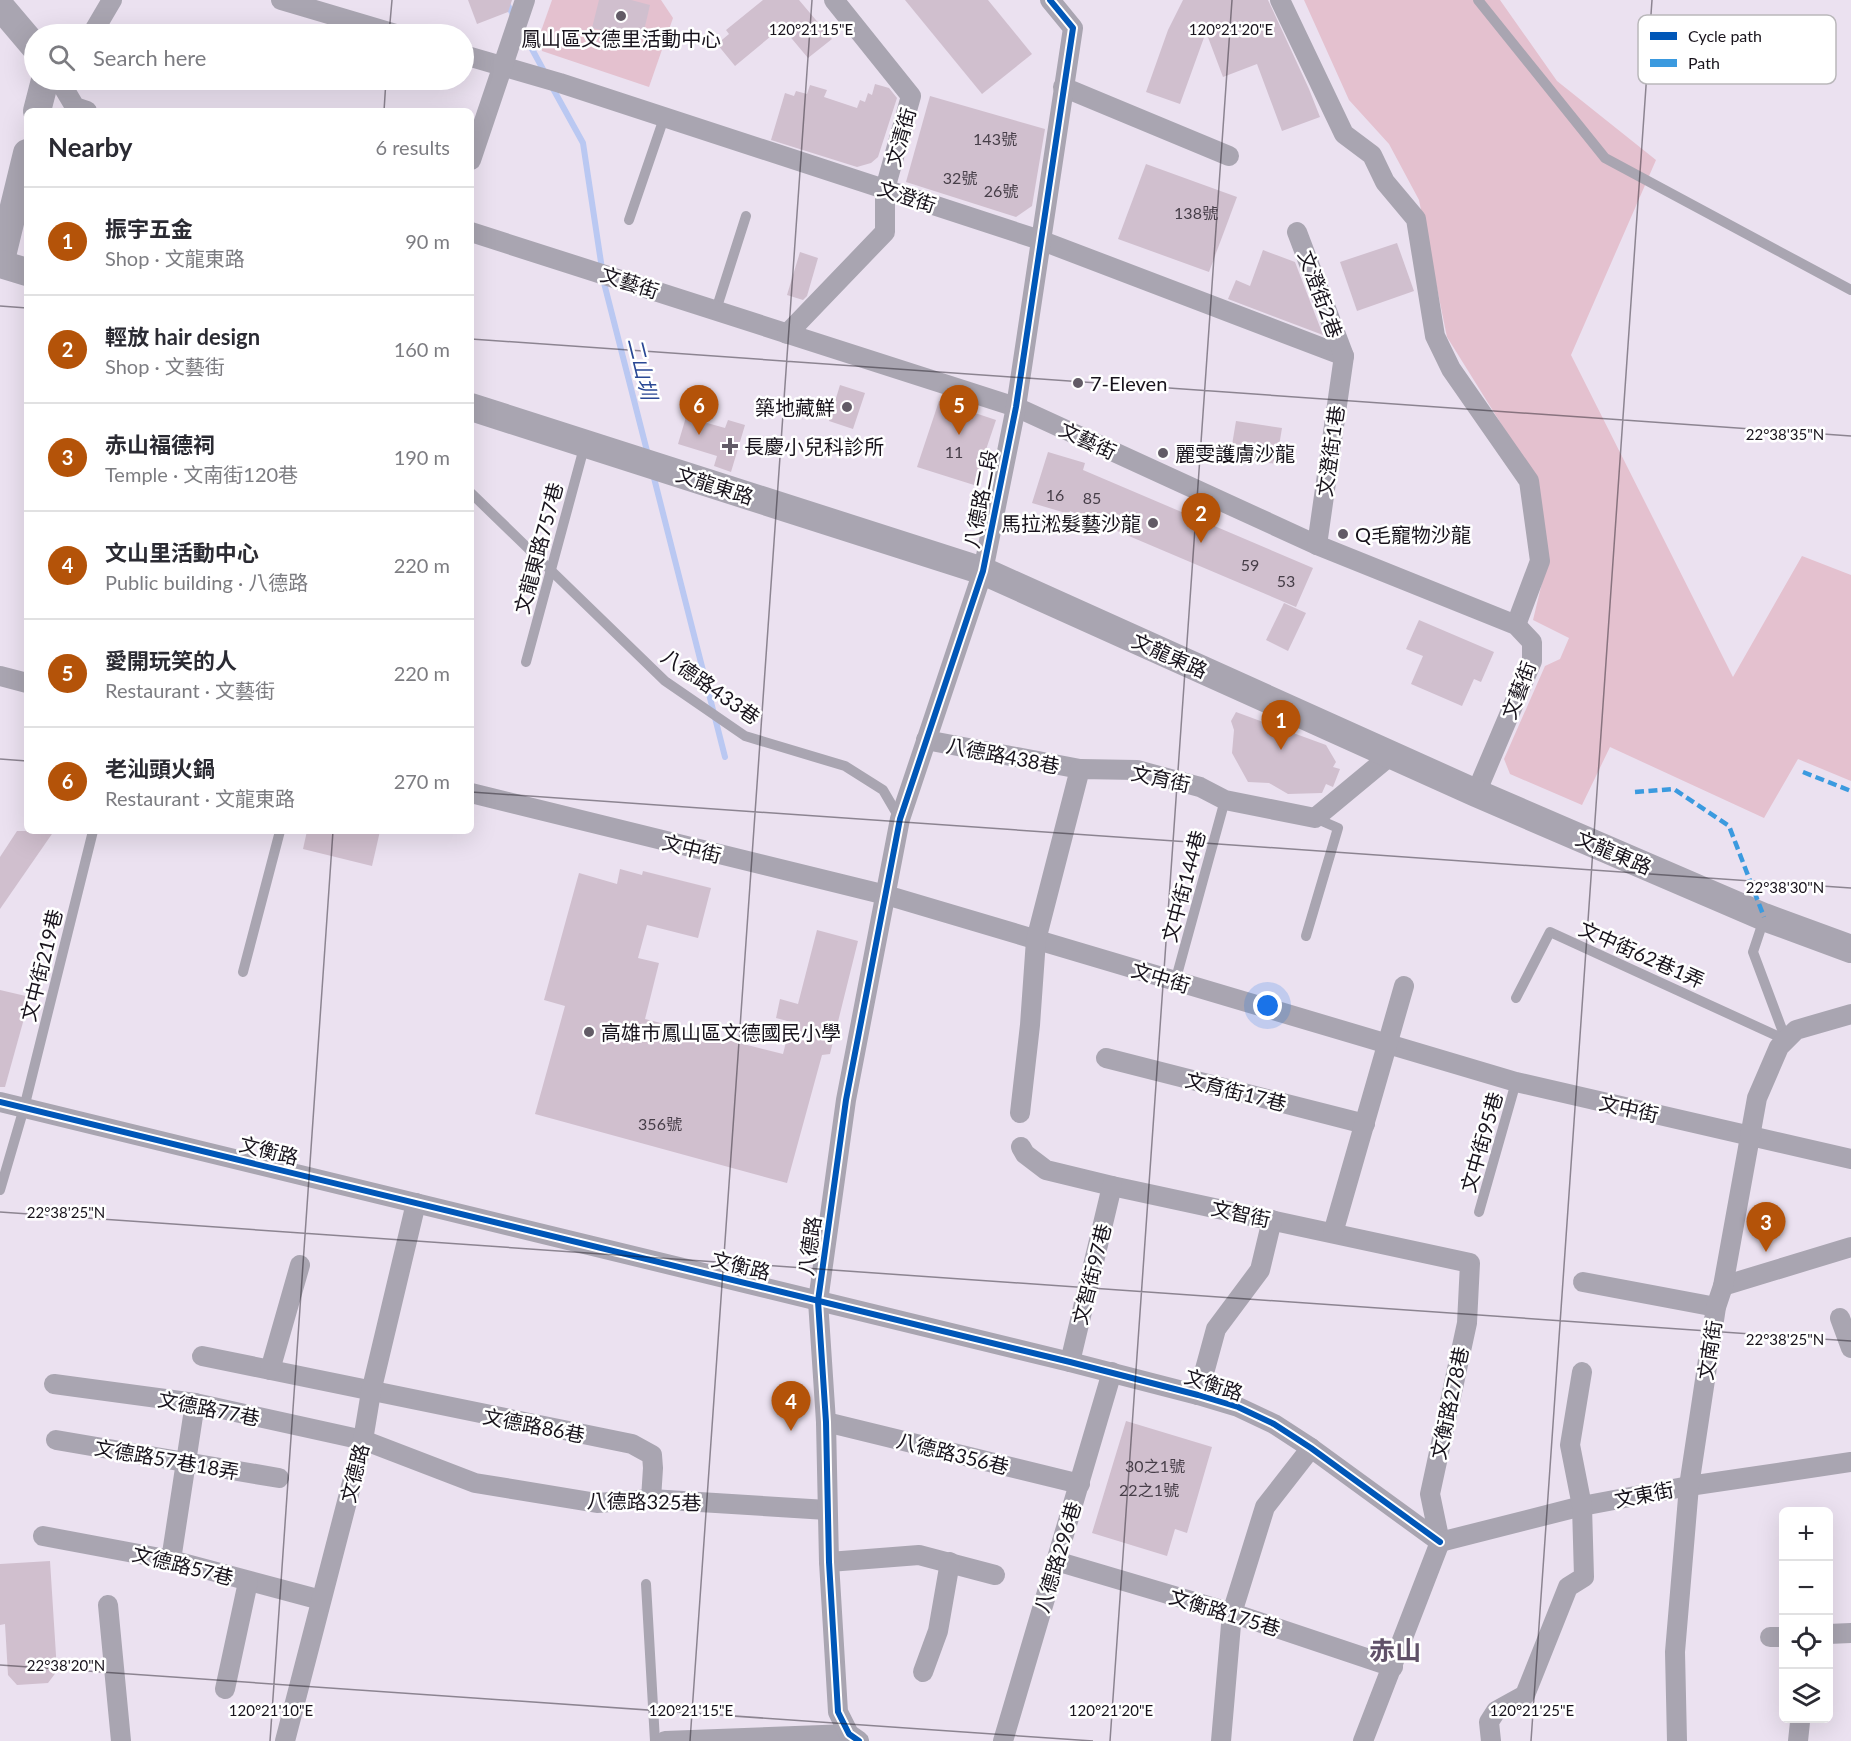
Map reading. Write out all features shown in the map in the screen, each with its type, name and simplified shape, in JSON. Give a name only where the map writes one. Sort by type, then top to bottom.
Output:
[{"type":"street","points":[[98,24],[112,0]]},
{"type":"street","points":[[281,0],[362,24]]},
{"type":"street","points":[[474,151],[525,0]]},
{"type":"street","name":"文清街","points":[[787,334],[885,232],[885,189],[911,96],[834,0]]},
{"type":"street","name":"八德路二段","points":[[886,896],[900,819],[983,571],[1016,407],[1062,87],[1073,28],[1050,0]]},
{"type":"street","points":[[1280,0],[1344,134],[1372,156],[1385,182],[1416,219],[1435,336],[1451,369],[1529,481],[1540,561],[1516,625]]},
{"type":"street","points":[[0,6],[24,34]]},
{"type":"street","name":"文澄街","points":[[474,58],[560,83],[1040,240],[1344,356]]},
{"type":"street","points":[[1062,87],[1229,156]]},
{"type":"street","points":[[38,108],[42,90]]},
{"type":"street","points":[[65,90],[75,107],[78,108]]},
{"type":"street","points":[[24,165],[0,264],[24,271]]},
{"type":"street","name":"文澄街2巷","points":[[1298,232],[1344,356]]},
{"type":"street","name":"文藝街","points":[[474,233],[1016,407],[1317,545],[1516,625],[1532,642],[1532,661],[1476,793]]},
{"type":"street","name":"文澄街1巷","points":[[1317,545],[1344,356]]},
{"type":"street","name":"文龍東路","points":[[474,408],[983,571],[1476,793],[1764,917],[1851,950]]},
{"type":"street","points":[[0,676],[24,682]]},
{"type":"street","name":"八德路438巷","points":[[926,740],[1080,769]]},
{"type":"street","points":[[1315,818],[1391,755]]},
{"type":"street","points":[[1020,1113],[1030,1025],[1036,940],[1080,769]]},
{"type":"street","name":"文育街","points":[[1080,769],[1137,770],[1200,787],[1225,800],[1315,818]]},
{"type":"street","name":"文中街","points":[[474,794],[886,896],[1516,1082],[1851,1159]]},
{"type":"street","name":"八德路","points":[[854,1738],[838,1712],[829,1562],[826,1422],[818,1301],[846,1100],[886,896]]},
{"type":"street","points":[[1333,1233],[1404,986]]},
{"type":"street","name":"文南街","points":[[1677,1741],[1676,1652],[1689,1486],[1716,1307],[1723,1286],[1757,1098],[1779,1047],[1796,1030],[1851,1014]]},
{"type":"street","name":"文育街17巷","points":[[1106,1058],[1365,1124]]},
{"type":"street","name":"文衡路","points":[[0,1102],[1112,1372],[1238,1407],[1274,1424],[1311,1448],[1440,1542]]},
{"type":"street","name":"文智街","points":[[1021,1147],[1025,1154],[1046,1170],[1470,1263]]},
{"type":"street","name":"文智街97巷","points":[[1070,1362],[1112,1186]]},
{"type":"street","name":"文德路","points":[[285,1741],[363,1440],[371,1392],[416,1203]]},
{"type":"street","points":[[1198,1395],[1216,1329],[1260,1270],[1272,1220]]},
{"type":"street","points":[[1723,1286],[1851,1246]]},
{"type":"street","name":"文衡路278巷","points":[[1440,1542],[1430,1494],[1467,1323],[1470,1263]]},
{"type":"street","points":[[270,1370],[300,1265]]},
{"type":"street","points":[[1583,1282],[1716,1307]]},
{"type":"street","points":[[1840,1318],[1851,1348]]},
{"type":"street","points":[[202,1356],[371,1392]]},
{"type":"street","name":"八德路296巷","points":[[1003,1741],[1112,1372]]},
{"type":"street","points":[[1491,1741],[1489,1722],[1496,1712],[1525,1695],[1568,1587],[1584,1577],[1582,1506],[1570,1445],[1582,1372]]},
{"type":"street","name":"文德路77巷","points":[[54,1384],[195,1403],[363,1440]]},
{"type":"street","name":"文德路86巷","points":[[371,1392],[632,1444],[652,1455],[651,1499]]},
{"type":"street","points":[[171,1560],[195,1403]]},
{"type":"street","name":"八德路356巷","points":[[826,1422],[1080,1484]]},
{"type":"street","name":"文德路57巷18弄","points":[[56,1440],[279,1478]]},
{"type":"street","name":"八德路325巷","points":[[363,1440],[475,1483],[597,1503],[651,1499],[827,1510]]},
{"type":"street","points":[[1221,1741],[1232,1612],[1265,1507],[1311,1448]]},
{"type":"street","name":"文東街","points":[[1440,1542],[1582,1506],[1689,1486],[1851,1462]]},
{"type":"street","name":"文德路57巷","points":[[43,1536],[171,1560],[321,1600]]},
{"type":"street","points":[[1363,1741],[1440,1542]]},
{"type":"street","points":[[829,1562],[919,1555],[995,1575]]},
{"type":"street","name":"文衡路175巷","points":[[1056,1561],[1232,1612],[1393,1667]]},
{"type":"street","points":[[923,1672],[939,1631],[950,1562]]},
{"type":"street","points":[[225,1689],[248,1582]]},
{"type":"street","points":[[108,1605],[121,1741]]},
{"type":"street","points":[[1833,1634],[1851,1633]]},
{"type":"street","points":[[665,1741],[854,1738]]},
{"type":"lane","points":[[1478,0],[1605,158],[1851,290]]},
{"type":"lane","points":[[629,220],[664,118]]},
{"type":"lane","points":[[716,310],[746,216]]},
{"type":"lane","name":"文龍東路757巷","points":[[526,662],[585,444]]},
{"type":"lane","name":"八德路433巷","points":[[474,496],[665,681],[745,736],[845,766],[883,790],[900,819]]},
{"type":"lane","name":"文中街144巷","points":[[1176,982],[1225,800]]},
{"type":"lane","points":[[1306,936],[1338,828],[1315,818]]},
{"type":"lane","name":"文中街219巷","points":[[24,1108],[92,834]]},
{"type":"lane","points":[[243,972],[279,834]]},
{"type":"lane","points":[[1764,917],[1753,952],[1786,1040]]},
{"type":"lane","name":"文中街62巷1弄","points":[[1516,998],[1550,932],[1786,1040]]},
{"type":"lane","name":"文中街95巷","points":[[1479,1212],[1516,1082]]},
{"type":"lane","points":[[0,1190],[24,1108]]},
{"type":"lane","points":[[646,1584],[655,1741]]},
{"type":"shaded area","points":[[552,0],[661,0],[673,18],[649,87],[542,51],[540,34]]},
{"type":"shaded area","points":[[1304,0],[1500,0],[1557,81],[1656,160],[1571,355],[1733,677],[1802,556],[1851,575],[1851,781],[1798,759],[1764,818],[1610,747],[1582,805],[1510,774],[1504,759],[1545,666],[1560,659],[1569,638],[1533,620],[1547,562],[1538,483],[1447,337],[1419,200],[1389,144],[1349,100]]},
{"type":"building","points":[[468,0],[512,0],[508,12],[477,24]]},
{"type":"building","name":"鳳山區文德里活動中心","points":[[599,0],[631,0],[650,5],[642,39],[592,28]]},
{"type":"building","points":[[763,0],[799,0],[832,39],[808,58],[782,27],[735,66],[717,44],[729,34],[726,30]]},
{"type":"building","points":[[905,0],[988,0],[1032,54],[982,94]]},
{"type":"building","points":[[1183,0],[1268,0],[1320,117],[1282,131],[1257,64],[1223,77],[1206,32],[1180,104],[1146,92],[1168,30]]},
{"type":"building","points":[[875,84],[889,88],[897,98],[878,157],[871,163],[857,167],[771,140],[785,93],[794,96],[796,91],[807,94],[810,85],[827,90],[824,97],[857,108],[860,100],[865,102],[868,93],[872,95]]},
{"type":"building","points":[[930,96],[1045,129],[1032,206],[1016,217],[906,182]]},
{"type":"building","points":[[1146,164],[1237,197],[1209,272],[1118,239]]},
{"type":"building","points":[[1397,243],[1414,291],[1357,311],[1340,262]]},
{"type":"building","points":[[1263,250],[1295,262],[1323,335],[1228,299],[1236,280],[1250,286]]},
{"type":"building","points":[[800,252],[818,258],[807,296],[803,300],[787,295]]},
{"type":"building","name":"築地藏鮮","points":[[840,385],[865,393],[853,429],[829,421]]},
{"type":"building","points":[[939,401],[996,420],[974,485],[917,467]]},
{"type":"building","points":[[686,417],[725,428],[728,420],[745,425],[731,472],[714,466],[717,456],[678,444]]},
{"type":"building","points":[[1236,421],[1282,428],[1276,464],[1230,457]]},
{"type":"building","points":[[1048,452],[1085,463],[1083,470],[1313,568],[1296,607],[1070,511],[1069,514],[1032,503]]},
{"type":"building","points":[[1284,603],[1306,613],[1288,651],[1266,640]]},
{"type":"building","points":[[1419,620],[1494,652],[1481,682],[1474,679],[1462,706],[1411,684],[1423,656],[1406,649]]},
{"type":"building","points":[[1236,712],[1326,745],[1336,762],[1333,767],[1340,769],[1333,787],[1326,784],[1322,793],[1288,794],[1269,783],[1248,782],[1232,753],[1234,730],[1231,721]]},
{"type":"building","points":[[17,831],[24,831],[24,834],[52,834],[0,909],[0,857]]},
{"type":"building","points":[[306,834],[379,834],[372,866],[303,849]]},
{"type":"building","points":[[620,869],[642,875],[643,871],[711,888],[698,938],[647,925],[638,958],[659,963],[645,1019],[783,1054],[791,1022],[776,1018],[780,999],[798,1004],[817,930],[858,941],[830,1054],[822,1055],[787,1183],[535,1114],[565,1006],[544,1000],[579,873],[617,884]]},
{"type":"building","points":[[0,990],[30,997],[5,1087],[0,1087]]},
{"type":"building","points":[[1126,1421],[1212,1447],[1187,1533],[1175,1529],[1167,1556],[1092,1533]]},
{"type":"building","points":[[50,1561],[57,1671],[48,1683],[17,1685],[8,1675],[5,1624],[0,1625],[0,1564]]},
{"type":"waterway","name":"二山圳","points":[[505,0],[515,18]]},
{"type":"waterway","name":"二山圳","points":[[520,27],[545,73]]},
{"type":"waterway","name":"二山圳","points":[[551,85],[583,143],[602,269]]},
{"type":"waterway","name":"二山圳","points":[[603,279],[648,455]]},
{"type":"waterway","name":"二山圳","points":[[653,474],[725,757]]},
{"type":"marked path","points":[[1803,772],[1851,791]]},
{"type":"marked path","points":[[1635,792],[1674,789],[1729,826],[1764,917]]},
{"type":"cycle path","points":[[859,1741],[849,1734],[838,1712],[829,1562],[826,1422],[818,1301],[846,1100],[900,819],[983,571],[1016,407],[1073,28],[1050,0]]},
{"type":"cycle path","points":[[0,1102],[1070,1362],[1238,1407],[1274,1424],[1311,1448],[1440,1542]]},
{"type":"place","name":"鳳山區文德里活動中心","points":[[621,16]]},
{"type":"place","name":"7-Eleven","points":[[1078,383]]},
{"type":"place","name":"築地藏鮮","points":[[847,407]]},
{"type":"place","name":"老汕頭火鍋","points":[[699,435]]},
{"type":"place","name":"愛開玩笑的人","points":[[959,435]]},
{"type":"place","name":"長慶小兒科診所","points":[[730,446]]},
{"type":"place","name":"麗雯護膚沙龍","points":[[1163,453]]},
{"type":"place","name":"馬拉淞髮藝沙龍","points":[[1153,523]]},
{"type":"place","name":"Q毛寵物沙龍","points":[[1343,534]]},
{"type":"place","name":"輕放 hair design","points":[[1201,543]]},
{"type":"place","name":"振宇五金","points":[[1281,750]]},
{"type":"place","name":"高雄市鳳山區文德國民小學","points":[[589,1032]]},
{"type":"place","name":"赤山福德祠","points":[[1766,1252]]},
{"type":"place","name":"文山里活動中心","points":[[791,1431]]},
{"type":"district","name":"赤山","points":[[1395,1650]]}]
